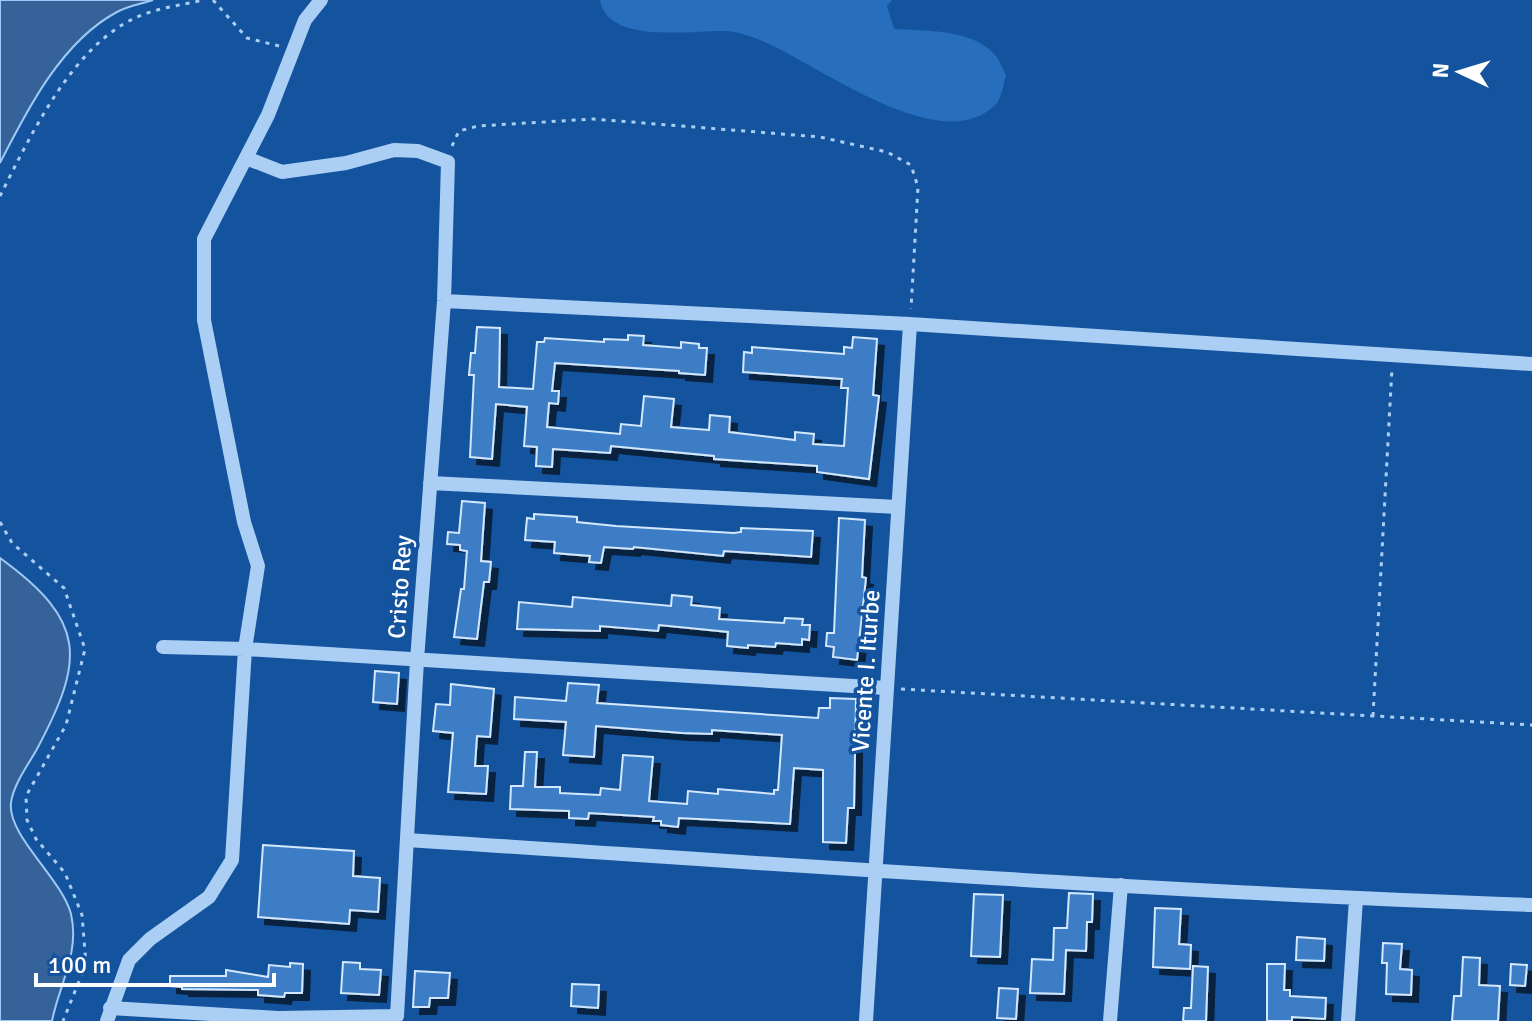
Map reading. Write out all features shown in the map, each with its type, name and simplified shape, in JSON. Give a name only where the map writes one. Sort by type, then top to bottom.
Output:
[{"type":"street","points":[[278,1019],[109,1015],[129,960],[150,939],[209,897],[232,860],[245,649],[258,566],[244,522],[204,320],[204,239],[268,115],[305,20],[321,0]]},
{"type":"street","points":[[246,158],[282,172],[346,163],[394,150],[418,151],[448,162]]},
{"type":"street","name":"Cristo Rey","points":[[278,1019],[397,1016],[417,660],[444,301],[448,162]]},
{"type":"street","points":[[444,301],[910,324],[1532,364]]},
{"type":"street","name":"Vicente I. Iturbe","points":[[866,1021],[910,324]]},
{"type":"street","points":[[430,483],[898,507]]},
{"type":"street","points":[[163,647],[245,649],[886,688]]},
{"type":"street","points":[[408,840],[1356,899],[1532,905]]},
{"type":"street","points":[[1110,1021],[1121,885]]},
{"type":"street","points":[[1348,1021],[1356,899]]},
{"type":"path","points":[[0,196],[25,145],[63,85],[100,40],[137,16],[203,0]]},
{"type":"path","points":[[213,0],[247,38],[293,50]]},
{"type":"path","points":[[448,162],[459,131],[478,126],[593,119],[820,137],[887,152],[911,165],[918,187],[910,324]]},
{"type":"path","points":[[1373,716],[1393,356]]},
{"type":"path","points":[[0,522],[12,543],[64,588],[85,649],[66,725],[26,796],[27,820],[36,839],[65,873],[82,915],[86,964],[63,1021]]},
{"type":"path","points":[[886,688],[1532,725]]},
{"type":"shaded area","points":[[0,0],[153,0],[117,12],[79,40],[48,78],[0,163]]},
{"type":"shaded area","points":[[600,0],[892,0],[887,6],[894,29],[933,31],[973,39],[995,55],[1006,75],[996,104],[972,119],[943,121],[910,114],[876,100],[744,34],[726,31],[653,32],[618,24],[606,14]]},
{"type":"shaded area","points":[[0,558],[49,602],[63,622],[69,643],[69,666],[64,690],[53,718],[18,782],[11,803],[17,829],[66,900],[71,914],[71,956],[52,1021],[0,1021]]},
{"type":"building","points":[[477,327],[500,328],[499,387],[533,389],[537,342],[544,342],[545,338],[604,342],[604,339],[628,340],[628,335],[644,336],[643,345],[681,348],[681,342],[707,348],[705,375],[555,363],[552,391],[559,391],[558,404],[549,403],[547,427],[620,434],[621,424],[641,426],[644,396],[674,399],[671,427],[709,430],[710,415],[730,417],[729,432],[795,440],[795,432],[814,434],[813,444],[844,446],[848,388],[841,388],[842,379],[743,372],[744,352],[752,353],[752,347],[844,354],[844,347],[852,348],[853,337],[877,339],[873,395],[879,396],[869,479],[817,472],[817,466],[714,459],[714,456],[611,446],[610,453],[553,449],[552,467],[536,466],[537,447],[524,446],[527,407],[496,404],[492,459],[470,457],[474,375],[469,375]]},
{"type":"building","points":[[462,501],[485,503],[481,561],[491,562],[489,582],[484,582],[477,639],[454,637],[461,589],[464,589],[467,551],[460,550],[460,545],[447,544],[448,532],[459,533]]},
{"type":"building","points":[[534,514],[577,517],[577,522],[616,526],[734,533],[741,532],[741,528],[813,531],[811,557],[724,551],[723,556],[604,547],[601,563],[589,562],[590,556],[554,553],[555,542],[525,540],[527,518],[534,519]]},
{"type":"building","points":[[839,518],[865,520],[862,577],[866,578],[857,660],[833,657],[834,647],[826,646],[827,633],[834,633]]},
{"type":"building","points":[[672,595],[692,597],[691,605],[720,608],[719,619],[784,623],[785,618],[803,619],[802,625],[810,625],[809,640],[802,639],[802,645],[776,643],[775,647],[748,645],[748,648],[727,646],[728,632],[659,625],[658,631],[600,626],[600,631],[517,629],[519,602],[572,607],[573,597],[671,606]]},
{"type":"building","points":[[375,671],[399,673],[397,704],[373,702]]},
{"type":"building","points":[[568,683],[599,685],[597,703],[818,718],[819,708],[830,708],[830,698],[856,699],[854,808],[848,808],[846,843],[823,842],[823,770],[794,768],[790,824],[679,818],[678,827],[661,825],[661,821],[653,821],[654,817],[589,813],[588,819],[569,818],[569,811],[510,809],[511,786],[523,786],[525,752],[537,752],[535,787],[560,787],[560,793],[600,795],[601,788],[620,790],[623,755],[653,757],[649,801],[687,804],[688,791],[718,794],[718,789],[774,794],[774,790],[778,790],[782,735],[712,730],[712,734],[682,733],[596,726],[594,757],[563,755],[566,722],[514,719],[515,697],[566,701]]},
{"type":"building","points":[[451,684],[494,689],[490,737],[477,736],[475,766],[488,766],[486,794],[448,792],[453,733],[433,731],[436,704],[450,705]]},
{"type":"building","points":[[263,845],[354,851],[353,876],[380,878],[378,912],[350,910],[349,924],[258,917]]},
{"type":"building","points":[[1069,893],[1093,894],[1092,922],[1087,922],[1086,951],[1066,950],[1064,994],[1030,993],[1032,959],[1053,960],[1054,928],[1067,928]]},
{"type":"building","points":[[974,894],[1003,895],[1000,957],[971,956]]},
{"type":"building","points":[[1155,908],[1181,909],[1179,944],[1191,945],[1190,969],[1153,967]]},
{"type":"building","points":[[1297,937],[1325,939],[1324,961],[1296,960]]},
{"type":"building","points":[[1383,943],[1402,944],[1400,969],[1412,970],[1411,995],[1386,994],[1387,963],[1382,963]]},
{"type":"building","points":[[1463,957],[1480,958],[1479,985],[1500,986],[1498,1021],[1452,1021],[1454,996],[1461,996]]},
{"type":"building","points":[[343,962],[360,963],[360,969],[381,970],[379,995],[341,993]]},
{"type":"building","points":[[290,963],[303,964],[302,993],[285,993],[284,997],[258,995],[258,990],[182,989],[170,986],[170,976],[226,976],[226,970],[268,977],[269,965],[290,967]]},
{"type":"building","points":[[1267,964],[1285,964],[1284,990],[1290,990],[1290,996],[1326,998],[1325,1019],[1292,1017],[1292,1021],[1267,1021]]},
{"type":"building","points":[[1511,964],[1527,965],[1525,986],[1510,985]]},
{"type":"building","points":[[1193,966],[1208,967],[1206,1021],[1183,1021],[1184,1008],[1191,1008]]},
{"type":"building","points":[[415,971],[450,973],[448,998],[430,998],[429,1007],[413,1007]]},
{"type":"building","points":[[572,984],[599,985],[598,1008],[571,1006]]},
{"type":"building","points":[[999,988],[1018,989],[1016,1019],[997,1018]]}]
